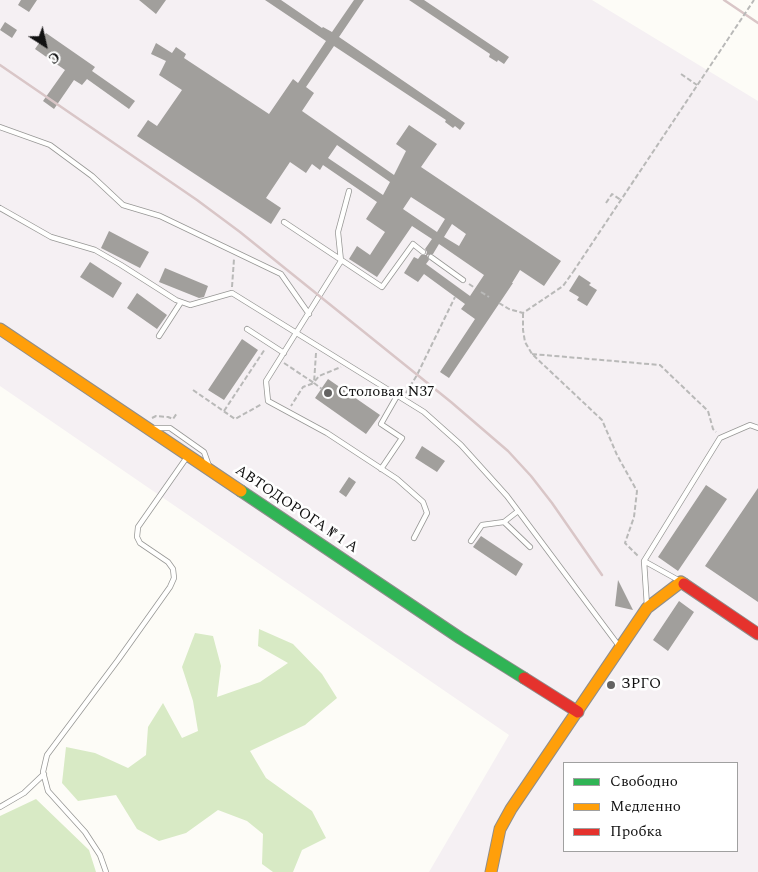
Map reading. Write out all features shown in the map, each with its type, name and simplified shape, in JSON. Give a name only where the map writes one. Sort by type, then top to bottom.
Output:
[{"type":"street","name":"АВТОДОРОГА № 1 А","points":[[0,329],[147,424],[188,456],[460,638],[578,712]]},
{"type":"street","points":[[491,872],[500,829],[511,809],[647,608],[682,582],[758,634]]},
{"type":"lane","points":[[0,127],[50,145],[92,176],[123,205],[160,216],[281,274],[308,314]]},
{"type":"lane","points":[[348,191],[338,232],[341,261],[266,381],[268,401],[327,433],[381,468],[397,479],[423,502],[427,513],[414,538]]},
{"type":"lane","points":[[0,208],[51,237],[95,250],[181,302],[190,305],[232,293],[424,412],[462,444],[507,496],[620,648]]},
{"type":"lane","points":[[284,222],[382,287],[413,244],[423,252]]},
{"type":"lane","points":[[430,257],[463,280]]},
{"type":"lane","points":[[159,336],[181,302]]},
{"type":"lane","points":[[248,329],[284,353]]},
{"type":"lane","points":[[381,468],[402,438],[381,424],[400,398]]},
{"type":"lane","points":[[147,424],[170,428],[204,452],[212,472]]},
{"type":"lane","points":[[647,608],[644,561],[720,438],[750,425],[758,428]]},
{"type":"lane","points":[[106,872],[100,855],[85,832],[48,791],[44,774],[47,755],[118,660],[174,578],[173,569],[168,562],[140,543],[137,536],[138,527],[188,456]]},
{"type":"lane","points":[[471,541],[482,525],[504,522],[518,511]]},
{"type":"lane","points":[[504,522],[530,547]]},
{"type":"lane","points":[[644,561],[682,582]]},
{"type":"lane","points":[[0,808],[24,793],[44,774]]},
{"type":"path","points":[[499,303],[509,309],[524,313],[563,286],[754,0]]},
{"type":"path","points":[[681,74],[697,85]]},
{"type":"path","points":[[606,203],[612,194],[621,200]]},
{"type":"path","points":[[232,285],[234,252]]},
{"type":"path","points":[[481,292],[490,297]]},
{"type":"path","points":[[400,398],[418,375],[455,297]]},
{"type":"path","points":[[524,313],[524,342],[532,354],[602,420],[617,455],[637,491],[634,517],[625,543],[644,561]]},
{"type":"path","points":[[224,411],[269,343]]},
{"type":"path","points":[[314,383],[317,345]]},
{"type":"path","points":[[532,354],[660,365],[708,411],[713,430],[720,438]]},
{"type":"path","points":[[280,360],[322,389]]},
{"type":"path","points":[[288,412],[303,387],[314,383],[319,376],[348,365]]},
{"type":"path","points":[[193,390],[235,419],[268,401]]},
{"type":"path","points":[[147,424],[156,416],[173,419],[177,413]]},
{"type":"shaded area","points":[[0,0],[592,0],[758,101],[758,872],[429,872],[509,735],[0,386]]},
{"type":"green space","points":[[259,629],[293,644],[322,674],[337,698],[305,725],[250,751],[266,778],[312,811],[326,838],[302,850],[293,872],[273,872],[262,864],[263,834],[247,821],[218,810],[186,833],[159,841],[137,829],[116,795],[78,801],[62,783],[66,747],[95,753],[128,768],[146,755],[148,727],[163,703],[182,738],[198,731],[193,701],[182,667],[195,633],[213,636],[221,666],[217,697],[260,682],[288,663],[258,646]]},
{"type":"green space","points":[[36,799],[89,850],[96,872],[0,872],[0,816]]},
{"type":"building","points":[[21,0],[37,0],[29,12],[18,5]]},
{"type":"building","points":[[139,0],[166,0],[156,14]]},
{"type":"building","points":[[265,0],[281,0],[322,28],[332,32],[354,0],[364,0],[339,37],[465,123],[460,130],[455,126],[453,128],[445,122],[446,120],[334,46],[306,87],[314,93],[302,111],[394,175],[406,151],[396,144],[409,125],[437,144],[421,167],[561,261],[544,286],[520,270],[449,378],[440,372],[475,319],[461,309],[465,304],[424,274],[418,282],[404,273],[414,257],[418,259],[421,255],[426,255],[425,249],[432,239],[412,226],[377,277],[349,259],[357,246],[370,255],[385,232],[366,219],[377,202],[323,165],[320,170],[312,164],[306,173],[290,162],[266,198],[281,208],[271,224],[137,136],[148,120],[157,126],[182,90],[159,75],[166,61],[151,54],[156,43],[172,53],[176,47],[186,54],[184,58],[269,114],[293,79],[298,83],[326,41]],"holes":[[[337,145],[390,182],[383,195],[328,158]],[[411,197],[445,219],[437,232],[403,209]],[[452,224],[466,234],[459,246],[444,237]],[[439,244],[484,275],[470,296],[426,264],[429,260],[427,255],[433,254]]]},
{"type":"building","points":[[409,0],[424,0],[509,57],[504,64],[498,60],[497,62],[489,57],[490,54]]},
{"type":"building","points":[[5,22],[17,30],[12,38],[0,30]]},
{"type":"building","points":[[46,33],[95,67],[92,71],[135,101],[129,109],[87,79],[82,85],[74,80],[54,109],[43,101],[65,70],[35,49]]},
{"type":"building","points":[[109,231],[149,252],[140,268],[101,248]]},
{"type":"building","points":[[90,262],[122,283],[113,298],[80,277]]},
{"type":"building","points":[[165,268],[208,286],[204,297],[199,298],[159,282]]},
{"type":"building","points":[[579,275],[591,283],[589,285],[597,290],[587,306],[577,300],[579,297],[569,291]]},
{"type":"building","points":[[137,293],[167,315],[157,329],[127,308]]},
{"type":"building","points":[[242,339],[258,350],[224,400],[208,390]]},
{"type":"building","points":[[328,379],[380,415],[366,434],[315,398]]},
{"type":"building","points":[[422,446],[445,461],[437,472],[415,458]]},
{"type":"building","points":[[349,477],[356,482],[346,497],[339,492]]},
{"type":"building","points":[[706,485],[727,499],[678,571],[658,557]]},
{"type":"building","points":[[758,488],[758,602],[705,566]]},
{"type":"building","points":[[481,536],[523,564],[516,576],[473,547]]},
{"type":"building","points":[[618,580],[633,610],[615,606]]},
{"type":"building","points":[[679,601],[694,612],[668,651],[653,640]]},
{"type":"railway","points":[[724,0],[758,23]]},
{"type":"railway","points":[[0,65],[197,200],[240,232],[451,402],[508,451],[531,476],[602,575]]},
{"type":"traffic: fast","points":[[241,491],[460,638],[524,678]]},
{"type":"traffic: slow","points":[[0,329],[241,491]]},
{"type":"traffic: slow","points":[[491,872],[500,829],[511,809],[647,608],[681,582],[684,584]]},
{"type":"traffic: jam","points":[[684,584],[758,634]]},
{"type":"traffic: jam","points":[[524,678],[578,712]]},
{"type":"place","name":"Столовая N37","points":[[328,393]]},
{"type":"place","name":"ЗРГО","points":[[611,685]]}]
